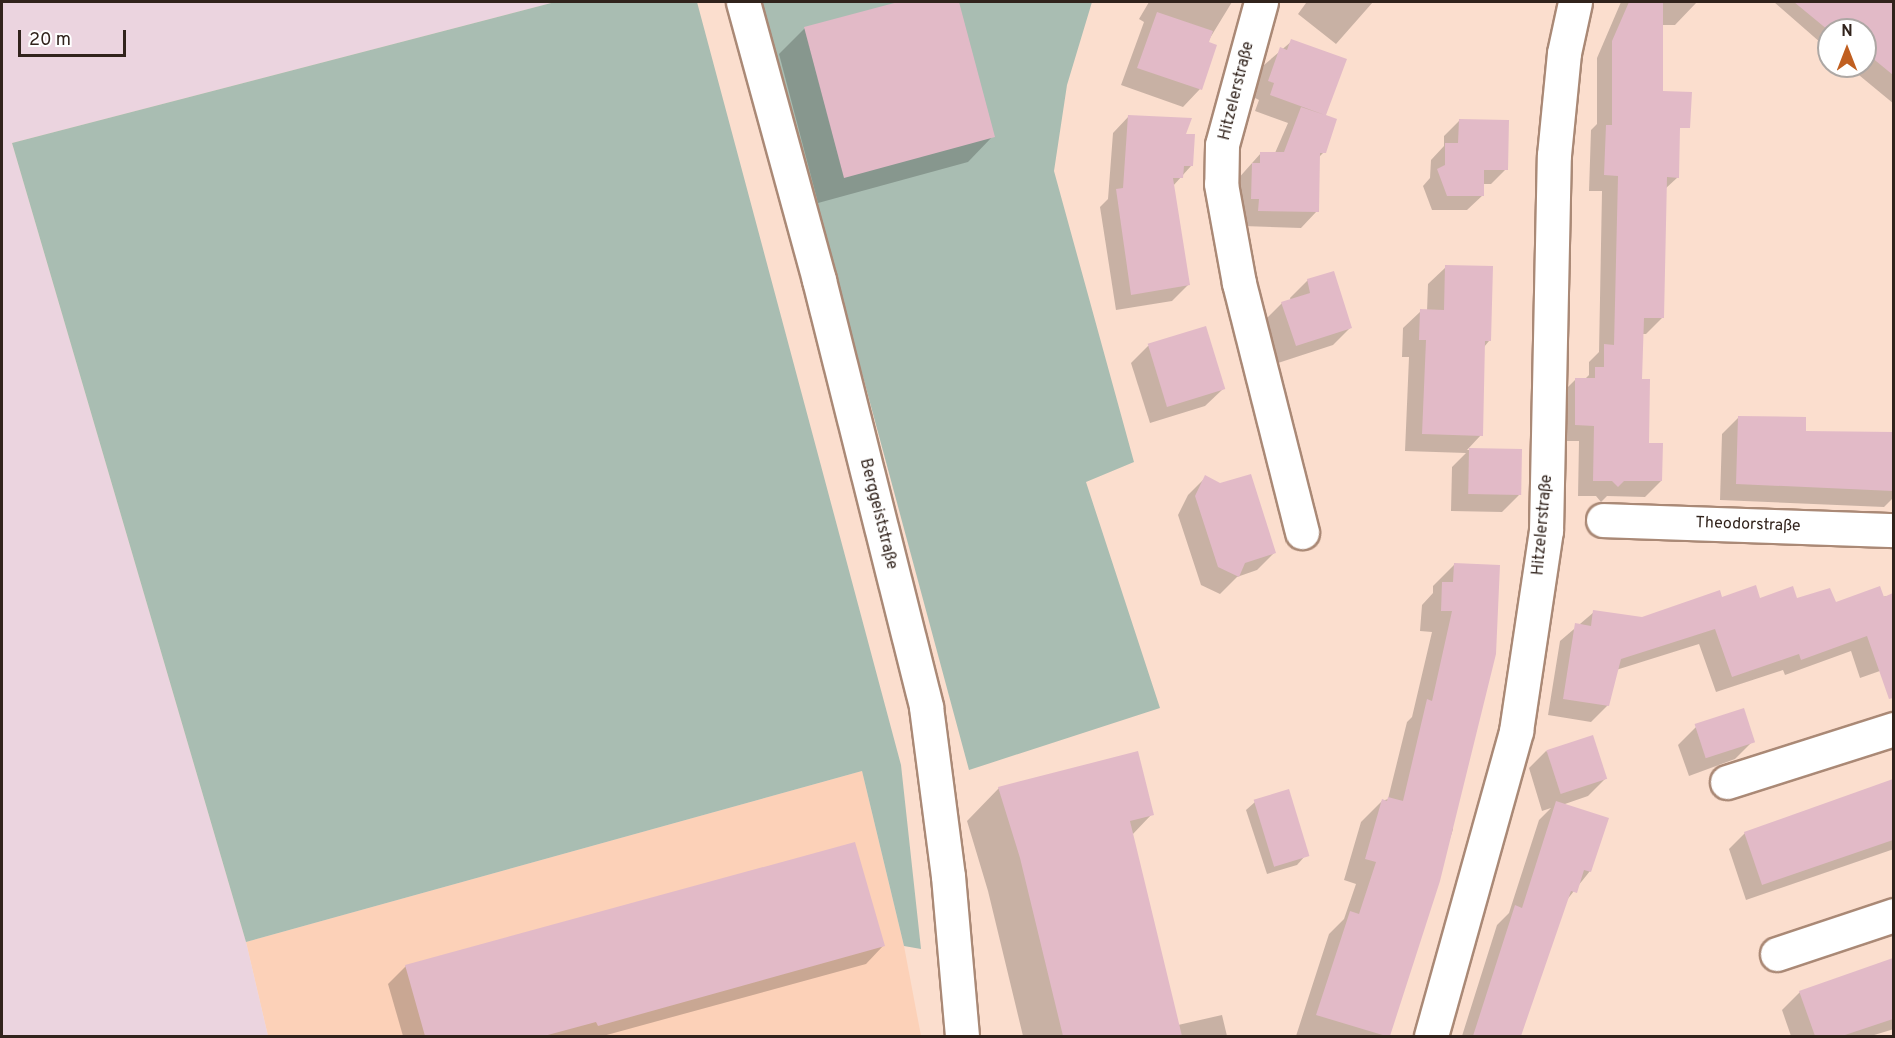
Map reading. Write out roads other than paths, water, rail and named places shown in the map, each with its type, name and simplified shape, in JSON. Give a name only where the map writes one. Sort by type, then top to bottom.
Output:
[{"type":"street","name":"Berggeiststraße","points":[[743,2],[819,280],[926,707],[948,876],[962,1036]]},
{"type":"street","name":"Hitzelerstraße","points":[[1261,2],[1222,145],[1221,184],[1239,283],[1302,532]]},
{"type":"street","name":"Hitzelerstraße","points":[[1431,1036],[1516,731],[1546,531],[1554,155],[1564,53],[1575,2]]},
{"type":"street","name":"Theodorstraße","points":[[1603,520],[1893,530]]},
{"type":"street","points":[[1727,782],[1893,729]]},
{"type":"street","points":[[1777,954],[1893,915]]}]
